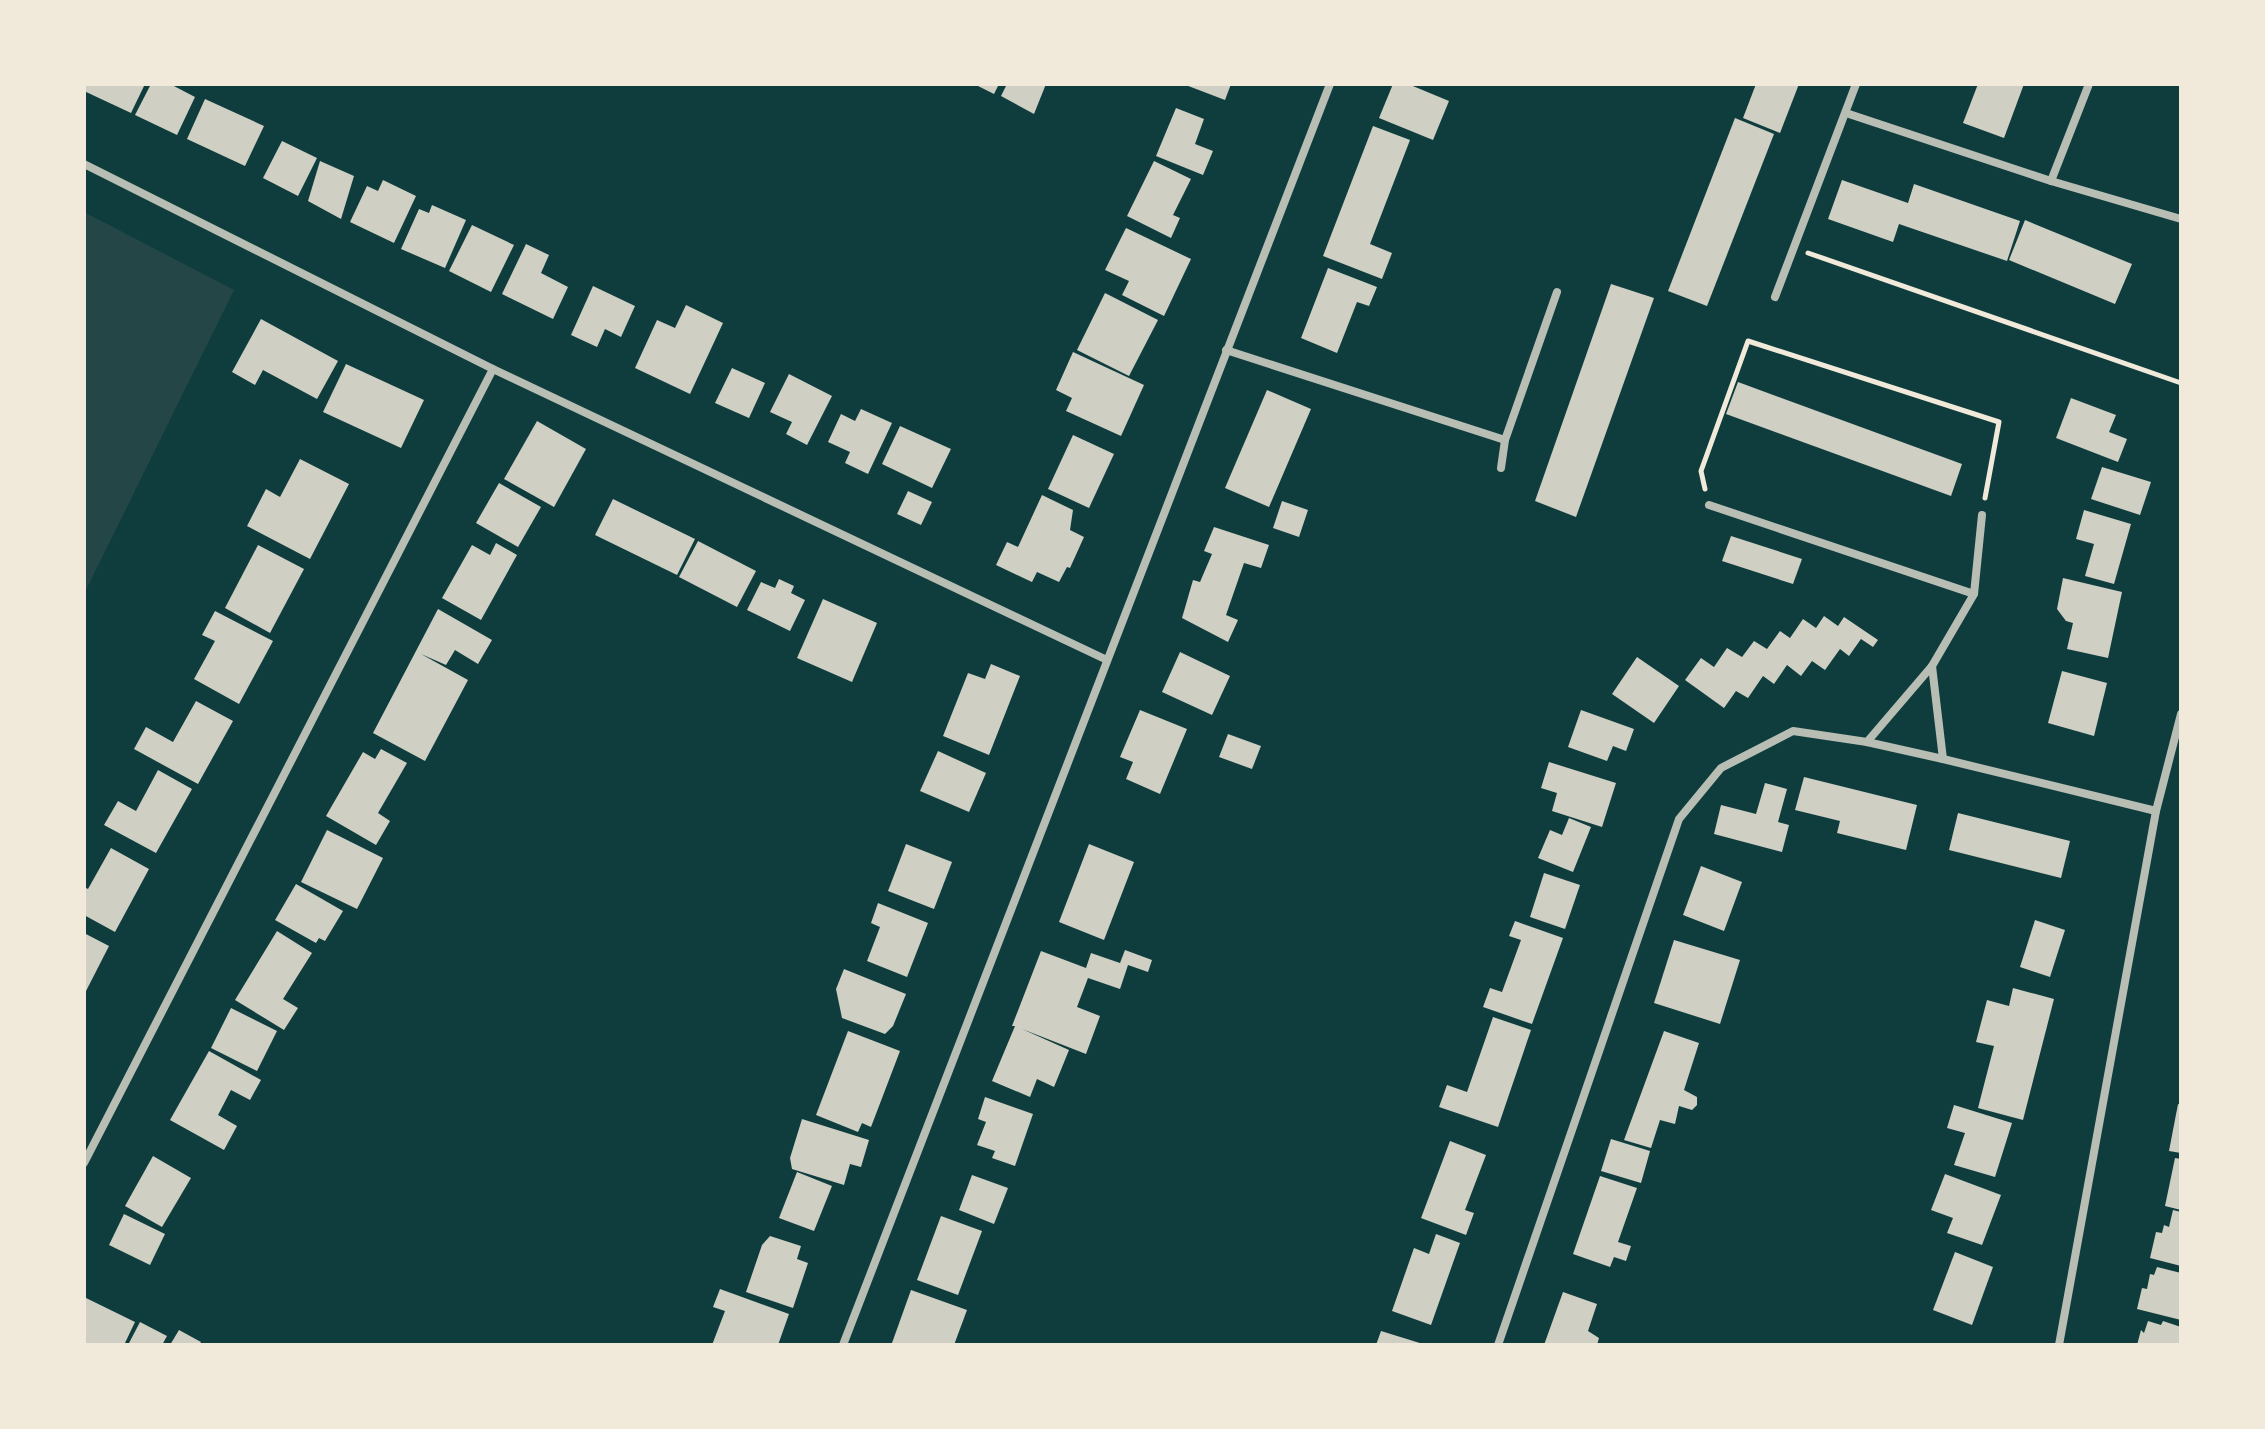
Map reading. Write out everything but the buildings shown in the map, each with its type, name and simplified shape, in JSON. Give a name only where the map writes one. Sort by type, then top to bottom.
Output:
[{"type":"street","points":[[843,1345],[1330,84]]},
{"type":"street","points":[[1775,297],[1856,84]]},
{"type":"street","points":[[2051,181],[2089,84]]},
{"type":"street","points":[[1846,113],[2051,181],[2181,219]]},
{"type":"street","points":[[84,164],[493,369],[1107,660]]},
{"type":"street","points":[[1501,468],[1505,440],[1557,292]]},
{"type":"street","points":[[1226,350],[1505,440]]},
{"type":"street","points":[[84,1163],[493,369]]},
{"type":"street","points":[[1709,505],[1974,594]]},
{"type":"street","points":[[1867,742],[1932,666],[1974,594],[1982,515]]},
{"type":"street","points":[[1932,666],[1943,759]]},
{"type":"street","points":[[2059,1345],[2156,811],[2181,714]]},
{"type":"street","points":[[1498,1345],[1679,819],[1721,768],[1793,731],[1867,742],[2156,811]]},
{"type":"path","points":[[1794,248],[2181,383]]},
{"type":"path","points":[[1709,505],[1701,471],[1748,341],[1999,422],[1982,515]]},
{"type":"shaded area","points":[[84,212],[234,290],[84,594]]}]
